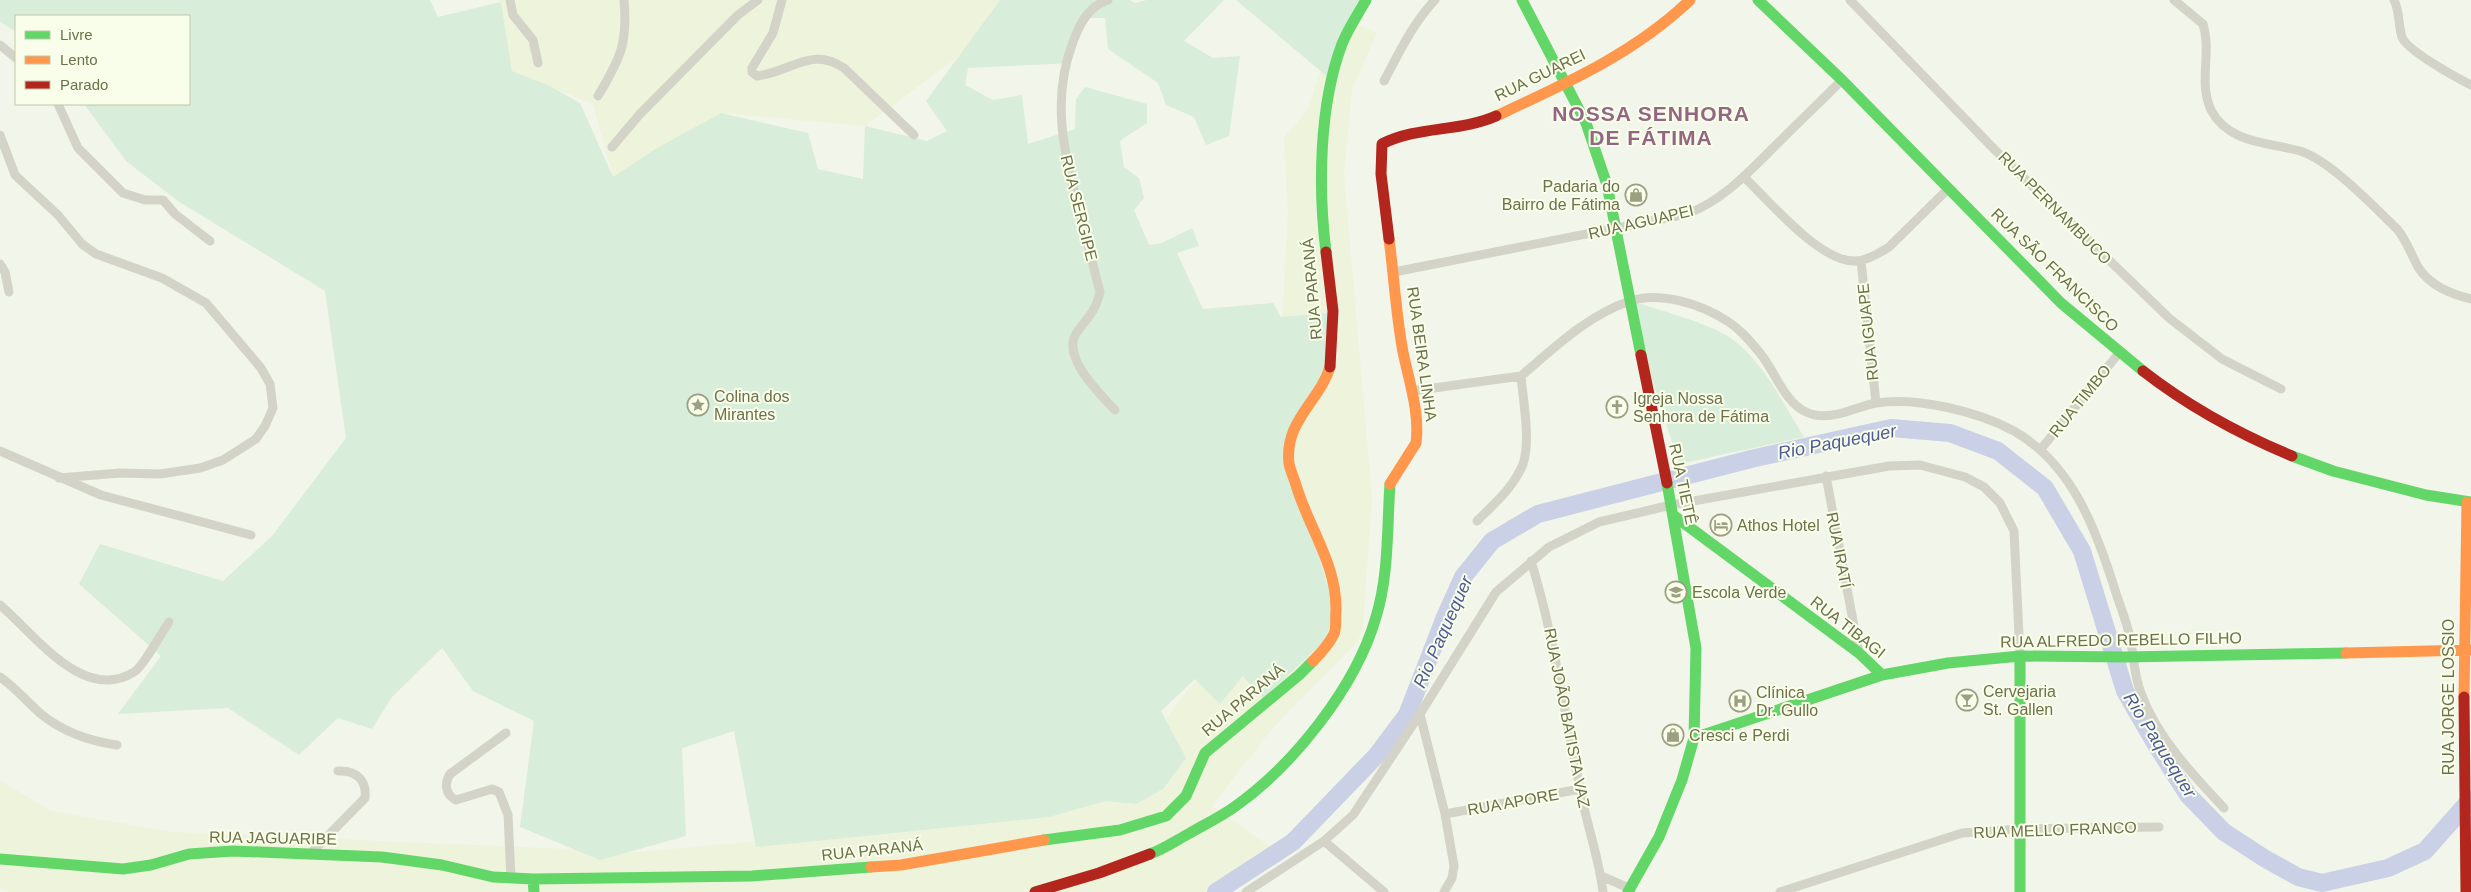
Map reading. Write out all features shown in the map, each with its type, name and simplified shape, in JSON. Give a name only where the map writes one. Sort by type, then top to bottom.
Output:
[{"type":"street","points":[[510,0],[513,14],[533,40],[538,63]]},
{"type":"street","points":[[598,96],[622,50],[626,30],[624,0]]},
{"type":"street","points":[[612,147],[645,109],[738,15],[758,0]]},
{"type":"street","points":[[782,0],[774,32],[752,68],[752,72],[757,76],[821,57],[832,60],[844,68],[914,135]]},
{"type":"street","name":"RUA SERGIPE","points":[[1108,0],[1086,14],[1079,26],[1069,52],[1060,104],[1065,154],[1100,292],[1096,308],[1076,333],[1073,342],[1075,358],[1088,379],[1115,410]]},
{"type":"street","name":"RUA PARANÁ","points":[[533,879],[734,877],[902,865],[1060,837],[1120,830],[1166,816],[1176,808],[1186,796],[1205,753],[1298,675],[1325,648],[1335,632],[1336,595],[1328,560],[1299,496],[1289,463],[1292,438],[1302,412],[1327,378],[1332,360],[1333,311],[1324,238],[1320,183],[1324,131],[1331,86],[1342,43],[1366,0]]},
{"type":"street","points":[[1384,81],[1401,48],[1425,11],[1435,0]]},
{"type":"street","name":"RUA TIETÊ","points":[[1522,0],[1586,123],[1607,185],[1669,493],[1696,648],[1694,738],[1682,780],[1660,837],[1630,890]]},
{"type":"street","name":"RUA GUAREI","points":[[1387,140],[1479,122],[1566,83],[1659,29],[1690,0]]},
{"type":"street","name":"RUA SÃO FRANCISCO","points":[[1758,0],[1842,80],[2061,303],[2119,353],[2202,412],[2258,442],[2307,462],[2432,495],[2469,502]]},
{"type":"street","name":"RUA PERNAMBUCO","points":[[1850,0],[1994,149],[2162,312],[2222,359],[2281,389]]},
{"type":"street","points":[[2174,0],[2203,24],[2206,44],[2205,89],[2208,102],[2217,120],[2238,136],[2301,151],[2322,162],[2397,229],[2405,239],[2418,267],[2426,278],[2445,291],[2471,299]]},
{"type":"street","points":[[2394,0],[2405,44],[2418,55],[2471,85]]},
{"type":"street","points":[[0,45],[15,57]]},
{"type":"street","name":"RUA AGUAPEI","points":[[1394,272],[1698,210],[1709,204],[1744,177],[1842,80]]},
{"type":"street","points":[[58,105],[78,148],[123,193],[145,200],[163,200],[175,214],[210,241]]},
{"type":"street","points":[[0,135],[15,175],[58,216],[82,244],[96,254],[162,278],[206,303],[261,368],[270,384],[273,408],[266,426],[256,439],[223,460],[200,468],[160,474],[120,473],[59,478]]},
{"type":"street","name":"RUA BEIRA LINHA","points":[[1035,892],[1099,873],[1156,852],[1233,808],[1277,770],[1324,717],[1350,679],[1366,647],[1377,615],[1383,582],[1390,482],[1416,443],[1417,435],[1412,391],[1403,351],[1381,174],[1382,144],[1387,140]]},
{"type":"street","points":[[1744,177],[1809,240],[1832,256],[1861,261],[1889,247],[1949,188]]},
{"type":"street","name":"RUA IGUAPE","points":[[1861,261],[1876,403]]},
{"type":"street","points":[[0,264],[6,272],[9,292]]},
{"type":"street","points":[[1412,391],[1522,376],[1580,328],[1631,301],[1668,299],[1697,306],[1727,321],[1745,336],[1765,359],[1788,397],[1805,412],[1820,416],[1841,414],[1876,403],[1905,403],[1958,410],[2013,431],[2041,449],[2062,474],[2079,499],[2107,562],[2130,637],[2129,657],[2141,695],[2172,747],[2224,808]]},
{"type":"street","name":"RUA TIMBO","points":[[2041,449],[2119,353]]},
{"type":"street","points":[[1477,521],[1508,489],[1524,462],[1526,446],[1522,376]]},
{"type":"street","points":[[0,451],[101,495],[251,535]]},
{"type":"street","points":[[1246,892],[1324,841],[1353,815],[1420,714],[1496,592],[1531,560],[1549,547],[1599,522],[1672,510],[1826,476],[1888,466],[1920,465],[1965,477],[1984,487],[2000,502],[2014,532],[2020,656],[2020,892]]},
{"type":"street","name":"RUA IRATÍ","points":[[1826,476],[1858,653]]},
{"type":"street","name":"RUA JORGE LOSSIO","points":[[2466,892],[2468,826],[2465,781],[2469,502]]},
{"type":"street","name":"RUA TIBAGI","points":[[1672,510],[1858,653],[1882,675]]},
{"type":"street","name":"RUA JOÃO BATISTA VAZ","points":[[1531,560],[1547,613],[1580,789],[1601,876],[1603,892]]},
{"type":"street","points":[[0,604],[50,653],[74,671],[94,680],[113,680],[135,672],[169,622]]},
{"type":"street","name":"RUA ALFREDO REBELLO FILHO","points":[[1694,738],[1882,675],[1948,663],[2020,656],[2129,657],[2467,650]]},
{"type":"street","points":[[0,677],[43,715],[66,731],[84,738],[117,745]]},
{"type":"street","points":[[1420,714],[1446,814],[1454,866],[1452,878],[1444,892]]},
{"type":"street","points":[[506,733],[450,774],[446,780],[446,789],[450,797],[456,800],[492,789],[498,792],[508,815],[511,878]]},
{"type":"street","points":[[310,854],[365,798],[364,783],[360,778],[348,770],[338,771]]},
{"type":"street","name":"RUA APORE","points":[[1446,814],[1580,789]]},
{"type":"street","name":"RUA MELLO FRANCO","points":[[1780,892],[1962,833],[2019,829],[2159,827]]},
{"type":"street","points":[[1324,841],[1384,892]]},
{"type":"street","name":"RUA JAGUARIBE","points":[[0,859],[123,869],[210,851],[310,854],[382,857],[442,865],[493,877],[533,879]]},
{"type":"street","points":[[1601,876],[1630,890]]},
{"type":"street","points":[[533,879],[534,892]]},
{"type":"shaded area","points":[[0,0],[430,0],[438,17],[501,2],[512,71],[550,86],[580,103],[613,177],[657,148],[721,113],[808,133],[818,169],[863,179],[865,126],[927,141],[947,131],[926,101],[1000,0],[1130,0],[1135,3],[1147,0],[1224,0],[1184,41],[1213,58],[1240,56],[1229,136],[1206,145],[1194,117],[1166,105],[1158,83],[1108,49],[1105,18],[1090,18],[1081,31],[1071,63],[968,68],[965,85],[993,100],[1022,95],[1028,144],[1075,129],[1076,99],[1085,87],[1147,104],[1147,123],[1120,141],[1124,167],[1139,178],[1144,198],[1134,210],[1149,245],[1162,243],[1192,228],[1199,246],[1177,253],[1203,309],[1273,303],[1281,317],[1327,313],[1329,360],[1321,384],[1296,440],[1293,466],[1330,594],[1334,617],[1325,640],[1263,699],[1243,676],[1220,704],[1195,679],[1161,711],[1186,758],[1163,789],[1136,804],[1106,801],[1049,817],[756,847],[734,731],[682,748],[686,836],[600,860],[520,827],[534,721],[473,691],[442,648],[392,697],[372,729],[338,718],[299,755],[228,708],[118,714],[161,656],[79,584],[100,544],[223,581],[272,536],[346,438],[325,291],[178,201],[126,161],[85,105],[190,105],[190,15],[15,15],[15,31],[0,22]]},
{"type":"shaded area","points":[[497,0],[1000,0],[959,56],[865,126],[721,113],[613,177],[593,104],[512,71],[501,2]]},
{"type":"shaded area","points":[[1236,0],[1362,0],[1330,79]]},
{"type":"shaded area","points":[[1349,21],[1377,33],[1352,89],[1344,175],[1372,498],[1363,628],[1358,641],[1271,730],[1212,806],[1284,856],[1221,892],[10,892],[0,889],[0,780],[51,811],[174,832],[638,852],[792,838],[1146,747],[1188,689],[1218,666],[1271,528],[1288,212],[1284,137],[1307,111],[1324,60]]},
{"type":"shaded area","points":[[1631,301],[1697,322],[1732,339],[1754,359],[1763,371],[1804,437],[1679,464],[1636,329]]},
{"type":"waterway","name":"Rio Paquequer","points":[[1216,892],[1293,842],[1377,755],[1407,715],[1445,617],[1463,577],[1492,541],[1538,514],[1751,459],[1891,428],[1950,433],[1998,451],[2045,488],[2082,551],[2125,691],[2155,743],[2188,795],[2224,832],[2264,858],[2298,877],[2322,883],[2388,868],[2425,851],[2471,799]]},
{"type":"traffic: fast","points":[[1326,252],[1321,174],[1322,147],[1329,93],[1334,68],[1342,44],[1366,0]]},
{"type":"traffic: fast","points":[[1522,0],[1586,123],[1607,185],[1641,355]]},
{"type":"traffic: fast","points":[[1758,0],[1842,80],[2061,303],[2143,371]]},
{"type":"traffic: fast","points":[[2292,456],[2333,471],[2426,495],[2471,502]]},
{"type":"traffic: fast","points":[[1628,892],[1659,837],[1682,780],[1694,738],[1696,648],[1667,483]]},
{"type":"traffic: fast","points":[[1150,854],[1223,815],[1256,791],[1299,748],[1338,697],[1367,644],[1380,601],[1387,551],[1390,484]]},
{"type":"traffic: fast","points":[[1673,515],[1859,653],[1882,675]]},
{"type":"traffic: fast","points":[[1694,738],[1882,675],[1948,663],[2020,656],[2126,657],[2346,653]]},
{"type":"traffic: fast","points":[[2020,656],[2020,892]]},
{"type":"traffic: fast","points":[[1044,840],[1120,830],[1166,816],[1186,796],[1205,753],[1299,675],[1313,661]]},
{"type":"traffic: fast","points":[[0,859],[123,869],[151,865],[189,854],[233,851],[382,857],[442,865],[493,877],[533,879],[534,892]]},
{"type":"traffic: fast","points":[[533,879],[752,876],[871,867]]},
{"type":"traffic: slow","points":[[1496,116],[1548,92],[1623,52],[1669,19],[1690,0]]},
{"type":"traffic: slow","points":[[1389,239],[1403,352],[1413,397],[1417,432],[1416,443],[1390,484]]},
{"type":"traffic: slow","points":[[1313,661],[1322,652],[1335,632],[1335,594],[1327,562],[1301,501],[1290,468],[1289,448],[1297,423],[1319,390],[1330,367]]},
{"type":"traffic: slow","points":[[2464,697],[2467,502]]},
{"type":"traffic: slow","points":[[2346,653],[2471,650]]},
{"type":"traffic: slow","points":[[871,867],[901,865],[1044,840]]},
{"type":"traffic: jam","points":[[1389,239],[1381,174],[1382,144],[1410,134],[1468,125],[1496,116]]},
{"type":"traffic: jam","points":[[1326,252],[1333,311],[1330,367]]},
{"type":"traffic: jam","points":[[1641,355],[1667,483]]},
{"type":"traffic: jam","points":[[2143,371],[2178,396],[2214,418],[2292,456]]},
{"type":"traffic: jam","points":[[2464,697],[2466,892]]},
{"type":"traffic: jam","points":[[1035,892],[1099,873],[1150,854]]},
{"type":"place","name":"Padaria do Bairro de Fátima","points":[[1636,195]]},
{"type":"place","name":"Colina dos Mirantes","points":[[698,405]]},
{"type":"place","name":"Igreja Nossa Senhora de Fátima","points":[[1617,407]]},
{"type":"place","name":"Athos Hotel","points":[[1721,525]]},
{"type":"place","name":"Escola Verde","points":[[1676,592]]},
{"type":"place","name":"Cervejaria St. Gallen","points":[[1967,700]]},
{"type":"place","name":"Clínica Dr. Gullo","points":[[1740,701]]},
{"type":"place","name":"Cresci e Perdi","points":[[1673,735]]},
{"type":"district","name":"NOSSA SENHORA DE FÁTIMA","points":[[1651,125]]}]
